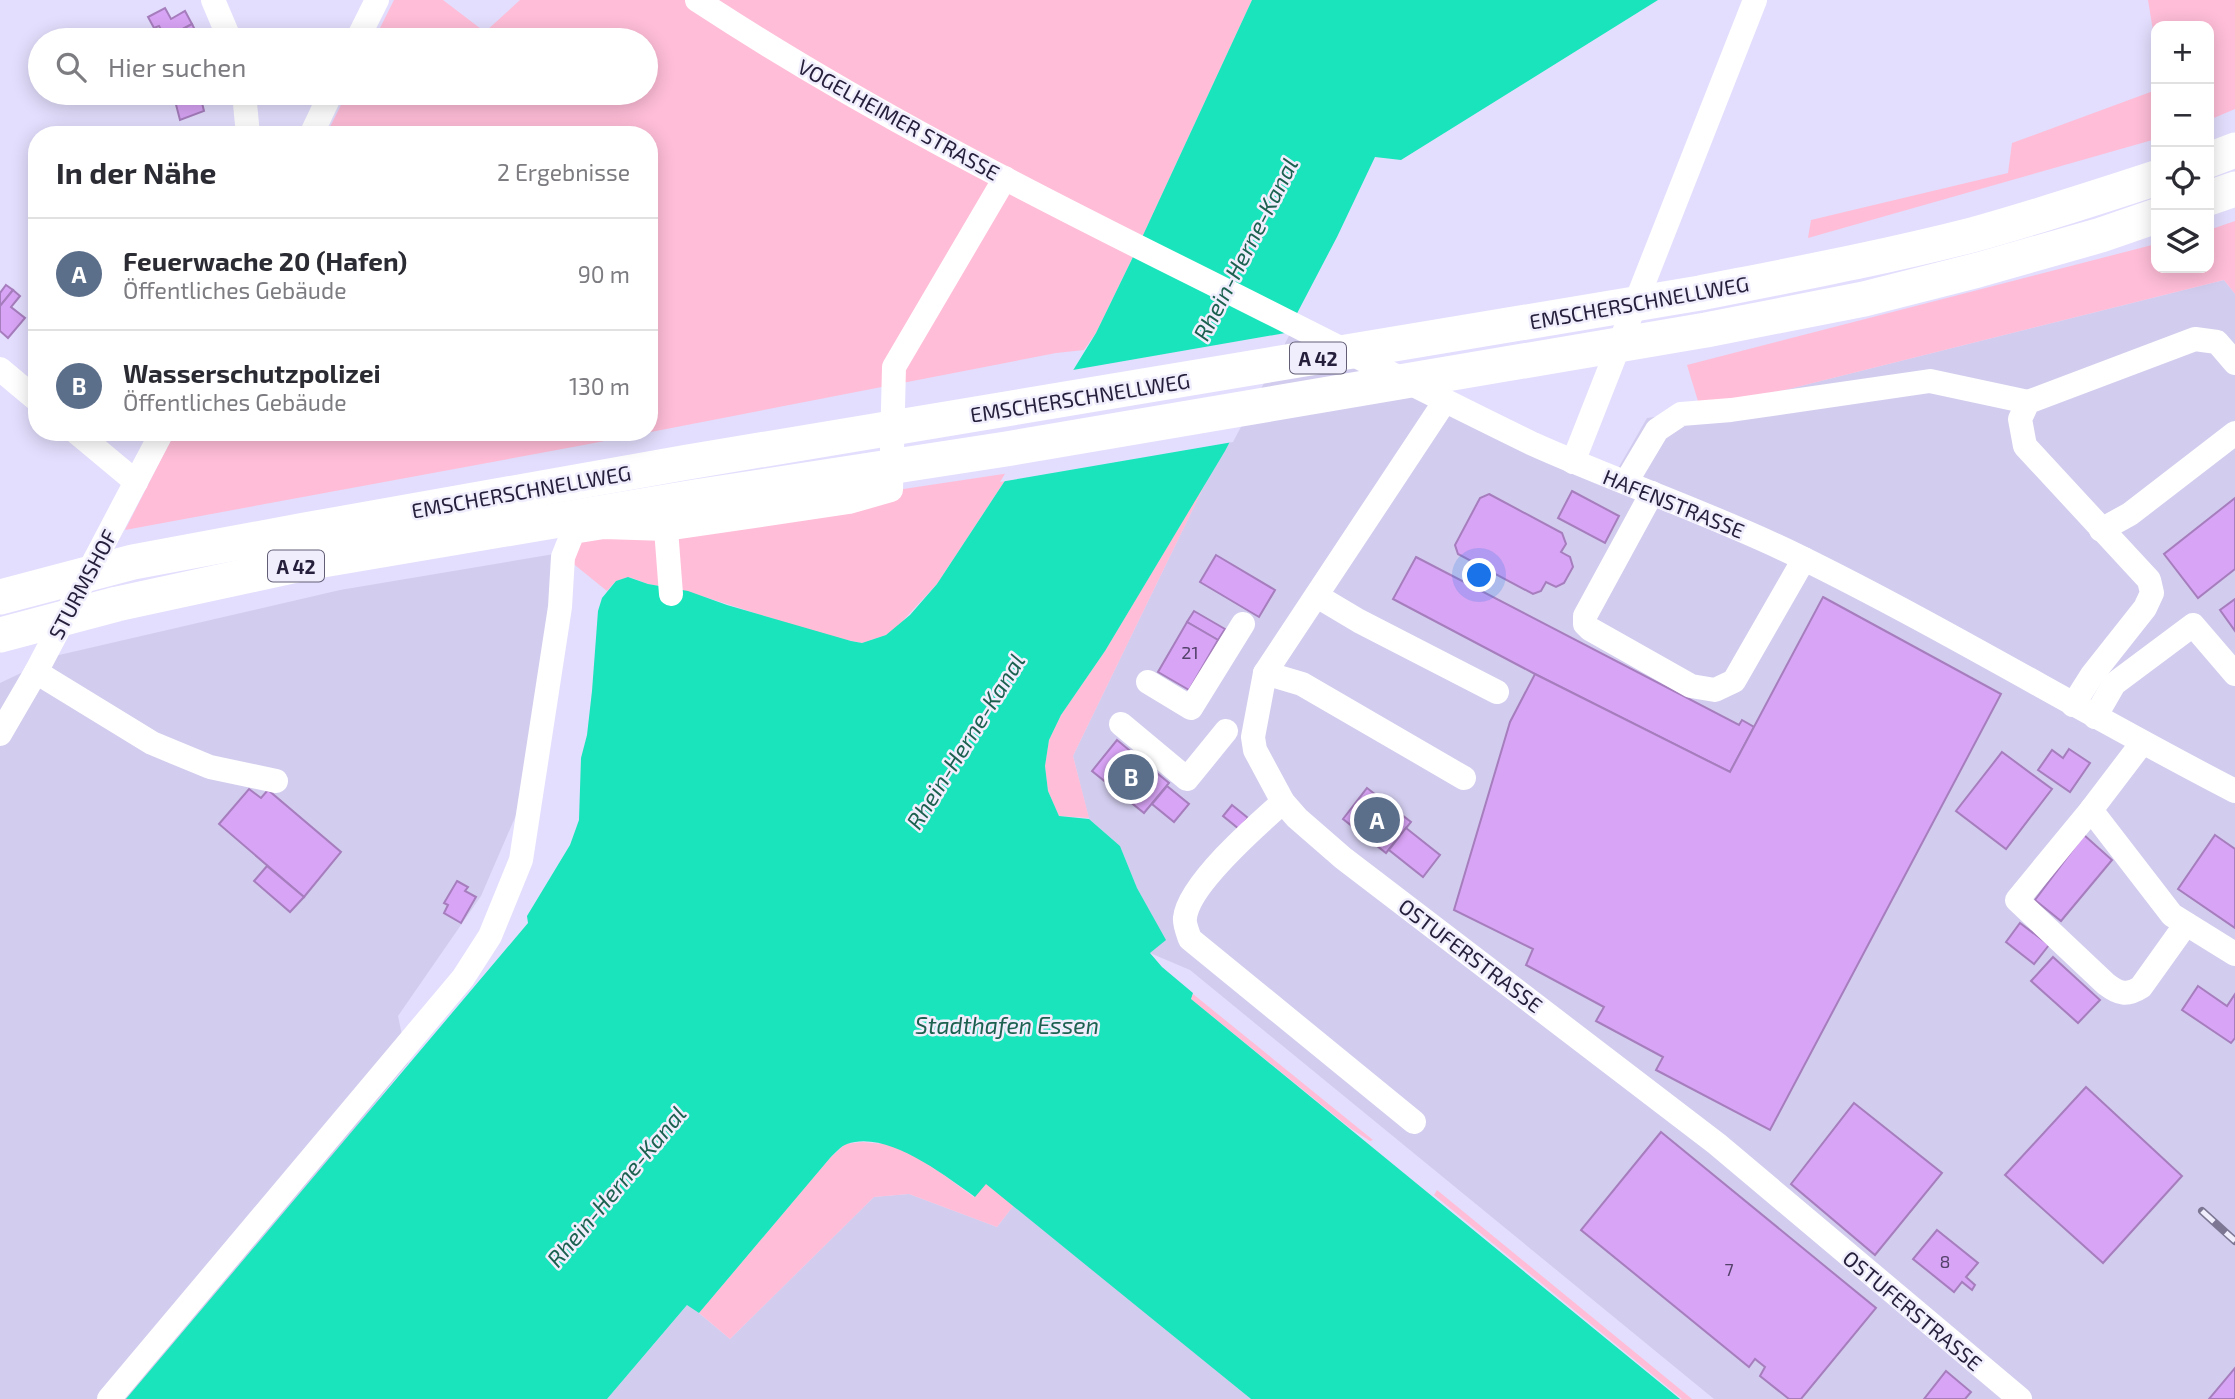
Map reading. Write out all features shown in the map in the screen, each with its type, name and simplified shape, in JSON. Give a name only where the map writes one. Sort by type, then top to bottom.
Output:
[{"type":"highway","points":[[2214,158],[2235,150]]},
{"type":"highway","name":"EMSCHERSCHNELLWEG","points":[[13,594],[133,562],[471,500],[1700,293],[1851,263],[1972,235],[2151,180]]},
{"type":"highway","points":[[2214,196],[2235,189]]},
{"type":"highway","name":"EMSCHERSCHNELLWEG","points":[[4,634],[117,604],[311,562],[1020,447],[1706,330],[1864,299],[2101,234],[2151,218]]},
{"type":"street","points":[[213,0],[225,28]]},
{"type":"street","points":[[363,28],[377,0]]},
{"type":"street","name":"VOGELHEIMER STRASSE","points":[[697,0],[892,120],[1105,230]]},
{"type":"street","points":[[1573,463],[1755,0]]},
{"type":"street","points":[[245,105],[247,126]]},
{"type":"street","points":[[315,126],[325,105]]},
{"type":"street","points":[[109,1399],[463,978],[490,936],[521,860],[560,607],[563,557],[573,532],[604,527],[666,529],[849,502],[891,490],[894,367],[1005,178]]},
{"type":"street","name":"HAFENSTRASSE","points":[[1105,230],[1573,463],[1688,506],[1804,559],[2141,743],[2235,791]]},
{"type":"street","points":[[1626,482],[1657,430],[1681,414],[1731,410],[1930,381],[2028,402],[2195,339],[2217,342],[2235,363]]},
{"type":"street","points":[[0,369],[28,392]]},
{"type":"street","points":[[1148,682],[1226,731],[1253,737],[1265,673],[1445,401]]},
{"type":"street","points":[[2028,402],[2020,419],[2025,446],[2149,580],[2152,593],[2145,608],[2092,675],[2073,705]]},
{"type":"street","points":[[2101,530],[2130,514],[2235,433]]},
{"type":"street","points":[[87,441],[136,482]]},
{"type":"street","name":"STURMSHOF","points":[[0,734],[36,672],[157,441]]},
{"type":"street","points":[[1652,493],[1585,616],[1585,624],[1691,686],[1715,690],[1734,681],[1804,559]]},
{"type":"street","points":[[666,529],[671,594]]},
{"type":"street","points":[[1317,596],[1359,621],[1497,692]]},
{"type":"street","points":[[1191,708],[1243,624]]},
{"type":"street","points":[[2095,717],[2114,684],[2193,625],[2235,674]]},
{"type":"street","points":[[36,672],[161,747],[210,767],[276,781]]},
{"type":"street","points":[[1265,673],[1302,684],[1464,778]]},
{"type":"street","points":[[1121,724],[1187,779],[1226,731]]},
{"type":"street","name":"OSTUFERSTRASSE","points":[[1253,737],[1255,750],[1283,802],[1297,818],[1343,858],[1717,1144],[2020,1399]]},
{"type":"street","points":[[2141,743],[2091,810],[2017,900],[2106,984],[2122,993],[2131,993],[2141,987],[2186,924]]},
{"type":"street","points":[[1283,802],[1222,860],[1192,898],[1184,919],[1189,939],[1414,1122]]},
{"type":"street","points":[[2091,810],[2172,915],[2235,954]]},
{"type":"shaded area","points":[[394,0],[443,0],[480,28],[380,28]]},
{"type":"shaded area","points":[[520,0],[1252,0],[1132,259],[1096,333],[1084,350],[1056,353],[658,431],[658,126],[330,126],[341,105],[658,105],[658,28],[489,28]]},
{"type":"shaded area","points":[[2148,0],[2235,0],[2235,109],[2214,118],[2214,21],[2151,21]]},
{"type":"shaded area","points":[[2151,92],[2151,140],[1808,238],[1811,220],[2008,173],[2012,143]]},
{"type":"shaded area","points":[[2235,221],[2235,294],[2224,280],[1701,411],[1687,365],[2151,245],[2151,273],[2214,273],[2214,228]]},
{"type":"shaded area","points":[[2224,280],[2235,294],[2235,1399],[1714,1399],[1190,970],[1150,953],[1165,939],[1137,888],[1120,846],[1089,819],[1073,756],[1206,482],[1288,330],[1616,472],[1647,418],[1701,411]]},
{"type":"shaded area","points":[[170,441],[604,441],[589,444],[125,530]]},
{"type":"shaded area","points":[[1010,473],[937,584],[898,626],[886,635],[862,643],[827,636],[686,591],[648,584],[629,577],[616,581],[607,591],[560,553],[584,537]]},
{"type":"shaded area","points":[[1206,482],[1073,756],[1089,818],[1059,816],[1048,791],[1045,766],[1049,740],[1061,715],[1105,651]]},
{"type":"shaded area","points":[[560,553],[523,799],[481,896],[398,1016],[408,1063],[136,1399],[0,1399],[0,683],[59,655],[340,590]]},
{"type":"shaded area","points":[[1193,994],[1373,1140],[1370,1141],[1350,1128],[1191,999]]},
{"type":"shaded area","points":[[862,1142],[899,1148],[974,1197],[986,1183],[1014,1205],[997,1227],[909,1194],[874,1197],[730,1339],[699,1313],[830,1158],[845,1144]]},
{"type":"shaded area","points":[[1437,1190],[1692,1399],[1682,1399],[1434,1195]]},
{"type":"shaded area","points":[[909,1194],[997,1227],[1014,1205],[1251,1399],[607,1399],[688,1304],[730,1339],[874,1197]]},
{"type":"water","points":[[1252,0],[1658,0],[1401,160],[1375,157],[1337,237],[1225,451],[1105,651],[1061,715],[1049,740],[1045,766],[1048,791],[1059,816],[1089,819],[1120,846],[1137,888],[1166,940],[1150,953],[1193,993],[1191,999],[1680,1399],[1251,1399],[986,1184],[975,1197],[914,1157],[880,1143],[863,1141],[845,1145],[834,1154],[699,1313],[687,1305],[607,1399],[126,1399],[528,923],[527,916],[570,845],[579,820],[581,758],[587,735],[598,611],[602,598],[616,581],[628,577],[648,584],[688,591],[727,605],[862,643],[886,635],[910,615],[937,584],[1010,473],[1096,333]]},
{"type":"pier","points":[[1291,332],[1233,442],[1000,482],[1067,371]]},
{"type":"building","points":[[165,8],[171,19],[185,11],[192,24],[185,28],[154,28],[148,17]]},
{"type":"building","points":[[176,105],[202,105],[204,111],[180,120]]},
{"type":"building","points":[[6,285],[13,290],[0,306],[0,293]]},
{"type":"building","points":[[13,290],[20,296],[11,307],[25,318],[8,338],[0,331],[0,306]]},
{"type":"building","points":[[1572,491],[1619,516],[1605,543],[1558,518]]},
{"type":"building","points":[[1489,494],[1562,533],[1566,544],[1561,552],[1570,557],[1573,567],[1564,583],[1556,587],[1546,582],[1541,591],[1533,594],[1458,554],[1455,545],[1480,498]]},
{"type":"building","points":[[2235,498],[2235,569],[2198,598],[2164,554]]},
{"type":"building","points":[[1216,555],[1275,590],[1259,617],[1200,582]]},
{"type":"building","points":[[1416,557],[1739,725],[1742,720],[1754,727],[1730,772],[1393,599]]},
{"type":"building","points":[[1823,597],[2001,694],[1770,1130],[1656,1070],[1663,1057],[1596,1021],[1604,1007],[1526,965],[1533,949],[1454,910],[1510,722],[1535,674],[1730,772]]},
{"type":"building","points":[[2235,599],[2235,631],[2220,610]]},
{"type":"building","points":[[1194,611],[1225,629],[1218,640],[1187,622]]},
{"type":"building","points":[[1187,622],[1218,640],[1189,690],[1158,672]]},
{"type":"building","points":[[1117,740],[1169,783],[1144,813],[1092,771]]},
{"type":"building","points":[[2069,749],[2090,763],[2070,792],[2038,770],[2052,750],[2063,758]]},
{"type":"building","points":[[2002,752],[2052,789],[2006,849],[1956,811]]},
{"type":"building","points":[[1167,786],[1189,804],[1174,822],[1152,804]]},
{"type":"building","points":[[1367,788],[1411,822],[1386,853],[1343,819]]},
{"type":"building","points":[[249,789],[261,798],[268,790],[341,852],[304,897],[219,824]]},
{"type":"building","points":[[1232,805],[1248,818],[1239,829],[1223,816]]},
{"type":"building","points":[[1406,828],[1440,855],[1423,877],[1389,850]]},
{"type":"building","points":[[2084,835],[2112,860],[2061,921],[2035,900]]},
{"type":"building","points":[[2215,835],[2235,849],[2235,928],[2178,889]]},
{"type":"building","points":[[267,866],[304,897],[290,912],[254,881]]},
{"type":"building","points":[[457,881],[468,887],[465,891],[476,897],[461,923],[444,913],[448,905],[444,903]]},
{"type":"building","points":[[2020,923],[2049,945],[2034,964],[2006,942]]},
{"type":"building","points":[[2053,957],[2100,1000],[2078,1023],[2031,981]]},
{"type":"building","points":[[2198,986],[2227,1006],[2235,994],[2235,1038],[2231,1043],[2182,1010]]},
{"type":"building","points":[[2086,1087],[2182,1176],[2103,1263],[2005,1175]]},
{"type":"building","points":[[1854,1103],[1942,1173],[1875,1255],[1791,1184]]},
{"type":"building","points":[[1661,1132],[1876,1308],[1801,1399],[1789,1399],[1760,1376],[1765,1367],[1755,1359],[1749,1367],[1581,1230]]},
{"type":"building","points":[[1937,1230],[1978,1263],[1966,1277],[1975,1285],[1972,1290],[1962,1282],[1954,1292],[1913,1259]]},
{"type":"building","points":[[2235,1368],[2235,1399],[2209,1399]]},
{"type":"building","points":[[1946,1371],[1971,1392],[1965,1399],[1924,1399]]},
{"type":"railway","points":[[2202,1211],[2235,1241]]},
{"type":"place","name":"Wasserschutzpolizei","points":[[1131,777]]},
{"type":"place","name":"Feuerwache 20 (Hafen)","points":[[1377,820]]},
{"type":"water label","name":"Rhein-Herne-Kanal","points":[[1245,249]]},
{"type":"water label","name":"Rhein-Herne-Kanal","points":[[965,741]]},
{"type":"water label","name":"Stadthafen Essen","points":[[1007,1025]]},
{"type":"water label","name":"Rhein-Herne-Kanal","points":[[616,1186]]}]
